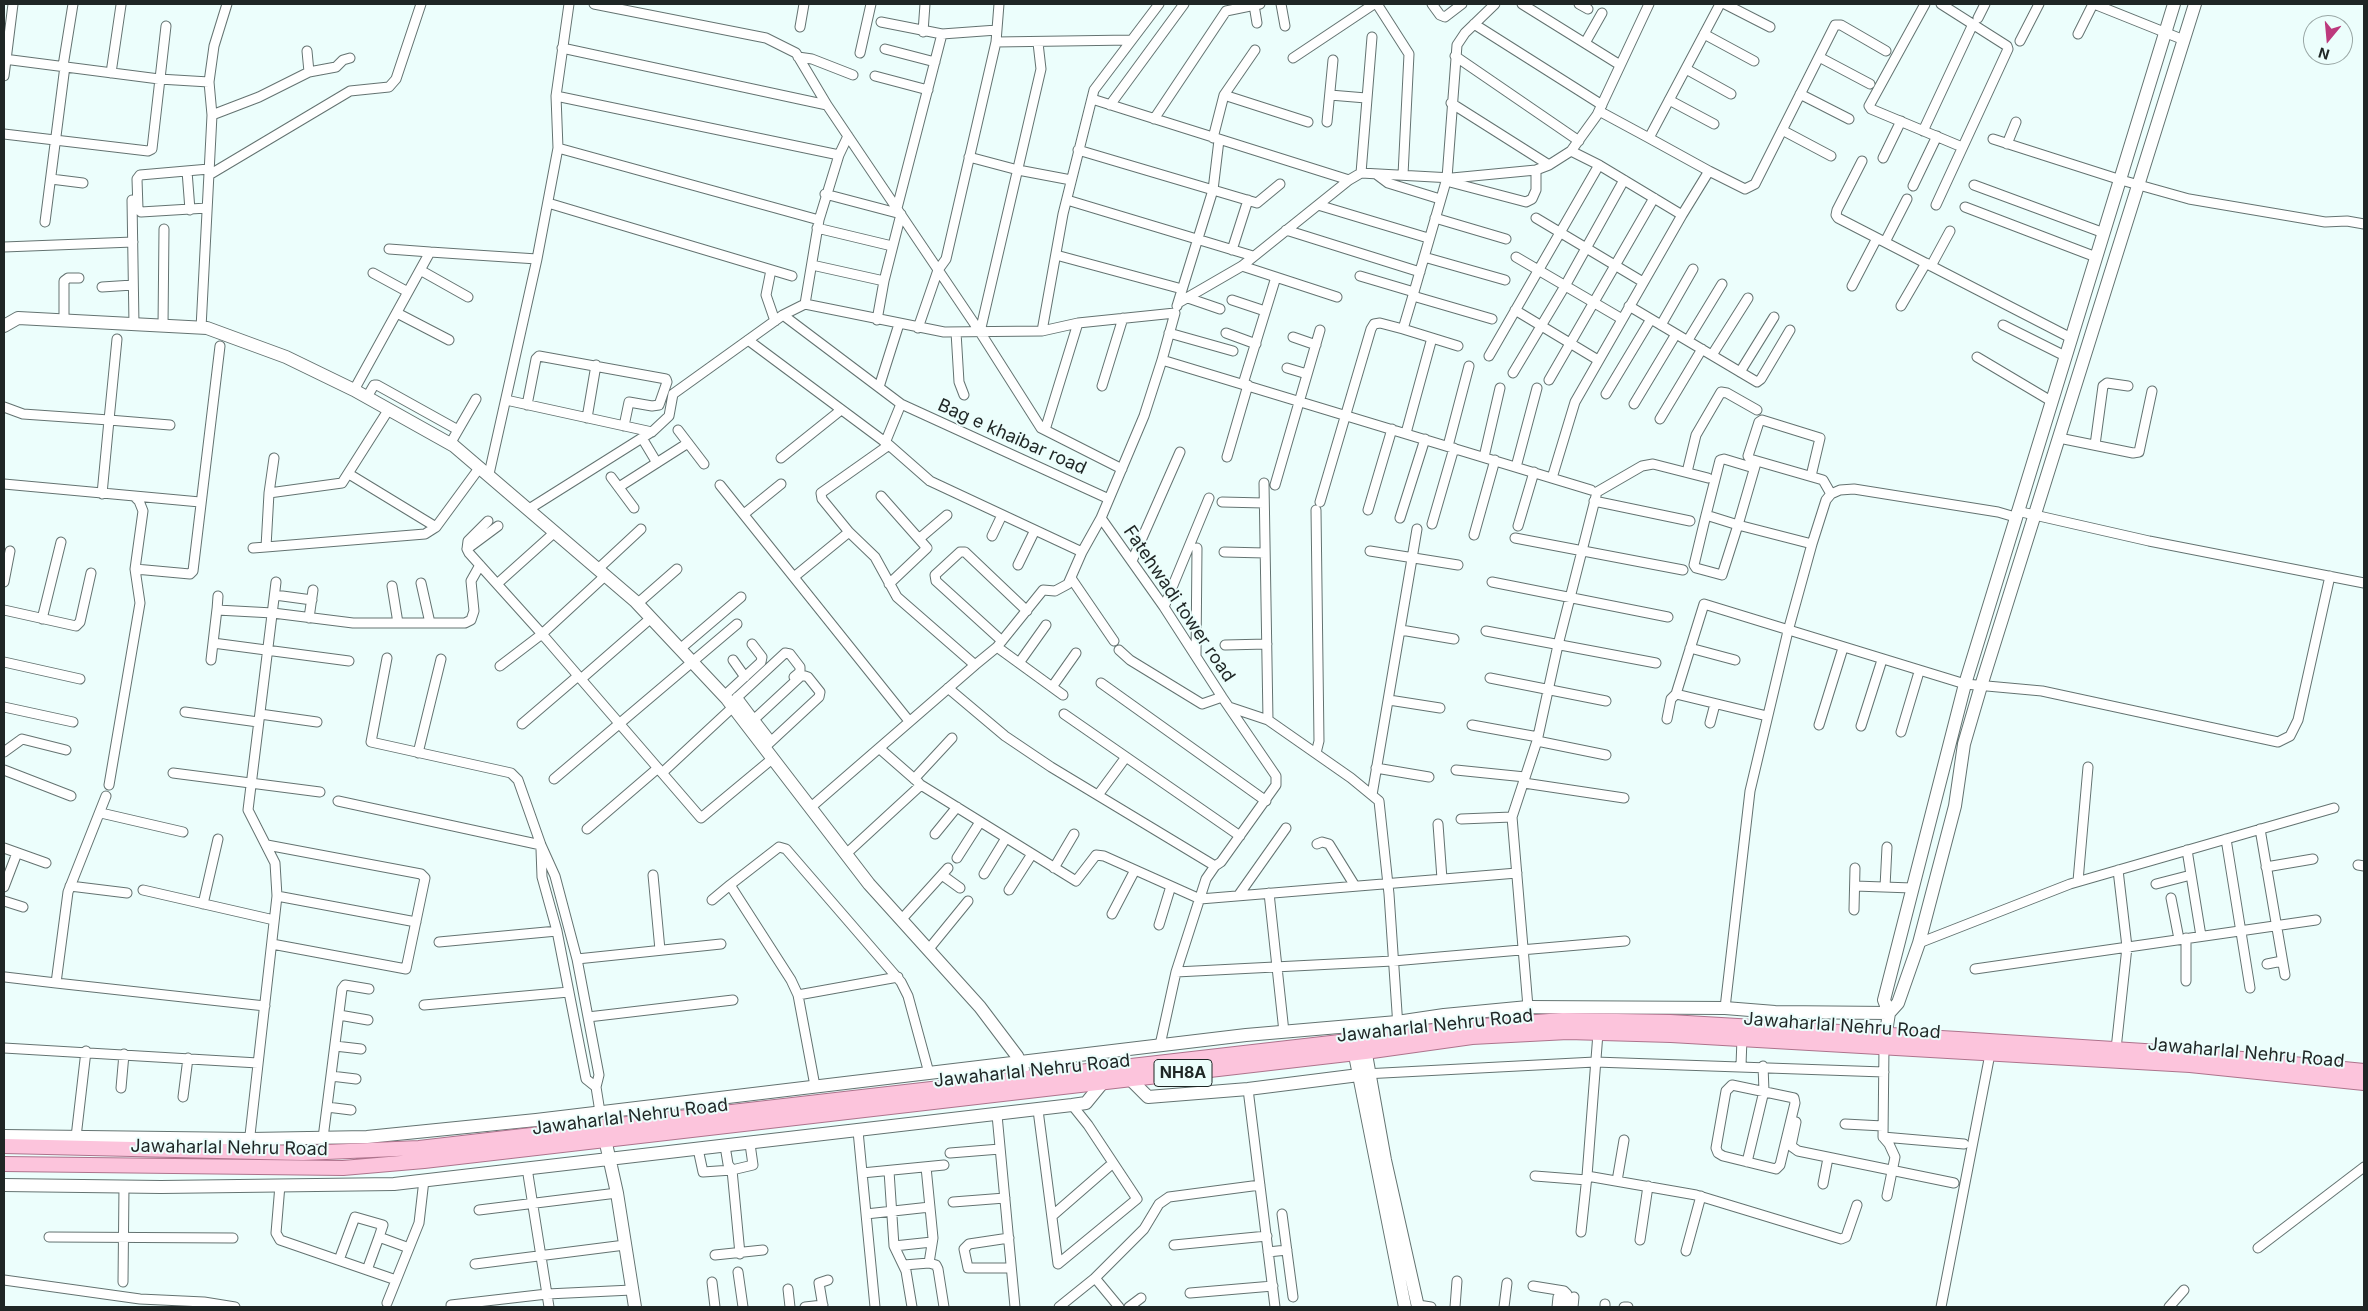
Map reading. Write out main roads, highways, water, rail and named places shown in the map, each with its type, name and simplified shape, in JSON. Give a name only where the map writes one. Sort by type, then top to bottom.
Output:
[{"type":"main road","name":"Jawaharlal Nehru Road","points":[[4,1146],[249,1145],[333,1152],[419,1148],[604,1133],[1130,1079],[1358,1039],[1398,1028],[1470,1027],[1563,1020],[1670,1022],[1884,1041],[1990,1054],[2190,1065],[2364,1083]]},
{"type":"main road","name":"Jawaharlal Nehru Road","points":[[4,1164],[343,1168],[424,1161],[604,1133],[1027,1078],[1358,1039],[1472,1037],[1568,1032],[1742,1039],[1884,1041],[2116,1049],[2364,1071]]}]
